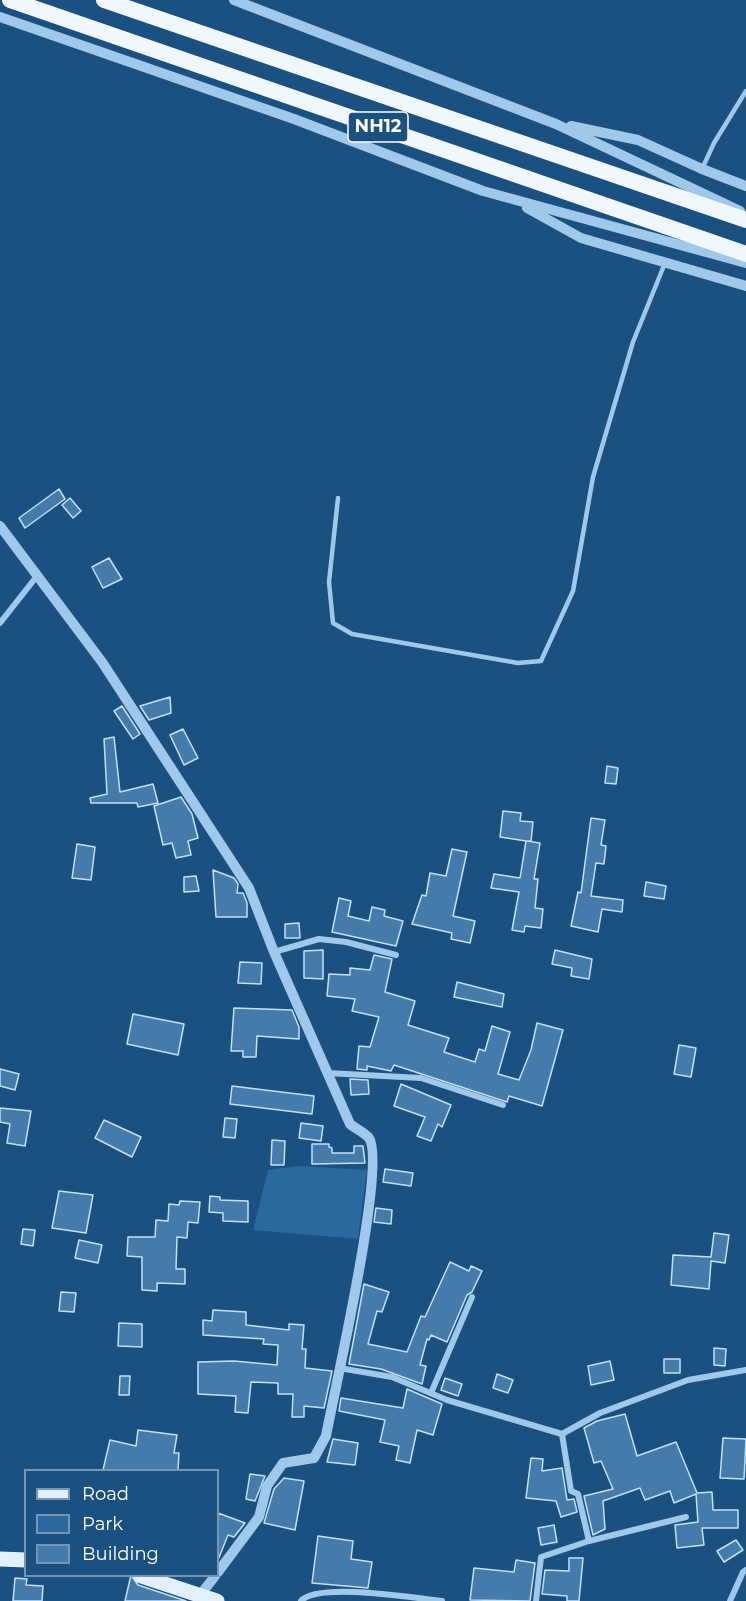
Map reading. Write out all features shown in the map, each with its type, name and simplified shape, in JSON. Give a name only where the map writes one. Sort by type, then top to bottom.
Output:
[{"type":"highway","name":"NH12","points":[[10,0],[746,254]]},
{"type":"highway","name":"NH12","points":[[105,0],[746,219]]},
{"type":"main road","points":[[0,1558],[24,1560]]},
{"type":"main road","points":[[147,1577],[217,1601]]},
{"type":"street","points":[[234,0],[556,124],[746,214]]},
{"type":"street","points":[[0,17],[294,119],[483,191],[746,262]]},
{"type":"street","points":[[556,124],[626,136],[746,186]]},
{"type":"street","points":[[514,200],[580,238],[746,286]]},
{"type":"street","points":[[0,526],[102,662],[249,888],[274,952],[350,1124],[369,1138],[374,1159],[368,1219],[326,1436],[314,1458],[283,1463],[273,1474],[258,1517],[219,1570]]},
{"type":"street","points":[[0,623],[38,576]]},
{"type":"street","points":[[274,952],[319,939],[346,942],[396,955]]},
{"type":"street","points":[[327,1073],[421,1078],[503,1105]]},
{"type":"street","points":[[431,1393],[472,1297]]},
{"type":"street","points":[[338,1368],[392,1377],[431,1393],[562,1434],[600,1413],[688,1380],[746,1370]]},
{"type":"street","points":[[562,1434],[571,1491],[578,1494],[589,1541]]},
{"type":"street","points":[[536,1601],[541,1557],[589,1541],[686,1517]]},
{"type":"street","points":[[730,1601],[746,1570]]},
{"type":"street","points":[[201,1594],[214,1577]]},
{"type":"street","points":[[301,1601],[306,1595],[338,1591],[442,1601]]},
{"type":"lane","points":[[702,169],[714,143],[746,91]]},
{"type":"lane","points":[[338,498],[329,582],[333,623],[351,634],[518,663],[541,661],[573,591],[593,477],[633,342],[665,263]]},
{"type":"green space","points":[[299,1166],[367,1170],[358,1239],[253,1230],[268,1170]]},
{"type":"building","points":[[59,489],[65,499],[25,528],[19,518]]},
{"type":"building","points":[[70,498],[81,511],[73,518],[62,505]]},
{"type":"building","points":[[109,558],[122,579],[103,588],[92,567]]},
{"type":"building","points":[[170,697],[171,713],[149,720],[140,706]]},
{"type":"building","points":[[122,706],[140,734],[133,739],[114,711]]},
{"type":"building","points":[[183,729],[198,758],[184,765],[170,735]]},
{"type":"building","points":[[114,737],[120,792],[153,784],[158,803],[138,807],[137,803],[91,803],[90,798],[107,794],[104,739]]},
{"type":"building","points":[[607,766],[618,768],[616,784],[605,783]]},
{"type":"building","points":[[181,797],[192,814],[198,838],[188,841],[191,855],[176,858],[172,843],[163,845],[154,806]]},
{"type":"building","points":[[503,811],[521,813],[520,821],[533,822],[531,841],[527,841],[540,843],[534,879],[538,879],[535,908],[543,909],[541,928],[525,926],[524,932],[512,930],[519,892],[491,888],[494,874],[520,878],[526,841],[500,837]]},
{"type":"building","points":[[591,818],[605,820],[601,845],[606,846],[604,864],[596,863],[591,896],[623,900],[622,912],[602,909],[598,932],[571,926],[578,892],[581,893]]},
{"type":"building","points":[[77,844],[95,847],[91,880],[72,878]]},
{"type":"building","points":[[452,849],[467,852],[453,916],[475,921],[470,943],[451,939],[452,933],[412,924],[422,895],[426,896],[430,873],[446,876]]},
{"type":"building","points":[[213,870],[234,878],[238,884],[237,893],[243,893],[247,903],[247,917],[216,917]]},
{"type":"building","points":[[196,876],[199,891],[184,892],[184,877]]},
{"type":"building","points":[[646,882],[666,886],[664,899],[644,896]]},
{"type":"building","points":[[339,898],[351,901],[348,916],[369,921],[372,907],[385,910],[384,916],[403,921],[396,946],[332,932]]},
{"type":"building","points":[[299,923],[300,938],[285,938],[285,924]]},
{"type":"building","points":[[323,950],[323,979],[304,978],[304,951]]},
{"type":"building","points":[[555,950],[592,959],[589,979],[571,976],[572,968],[552,964]]},
{"type":"building","points":[[374,955],[392,959],[385,992],[415,1001],[408,1025],[449,1038],[444,1052],[475,1062],[479,1049],[485,1051],[492,1026],[510,1032],[498,1074],[519,1080],[531,1050],[537,1023],[563,1030],[542,1106],[509,1096],[507,1102],[394,1065],[391,1071],[367,1066],[367,1070],[357,1069],[359,1046],[370,1047],[379,1017],[352,1011],[355,999],[327,996],[329,974],[350,975],[350,968],[370,970]]},
{"type":"building","points":[[240,962],[262,963],[261,984],[238,983]]},
{"type":"building","points":[[457,982],[504,994],[502,1007],[454,997]]},
{"type":"building","points":[[234,1008],[292,1010],[299,1027],[299,1039],[257,1036],[256,1057],[243,1057],[243,1051],[231,1051]]},
{"type":"building","points":[[133,1014],[184,1024],[178,1055],[127,1044]]},
{"type":"building","points":[[679,1045],[696,1048],[691,1077],[674,1074]]},
{"type":"building","points":[[0,1069],[19,1074],[15,1090],[0,1086]]},
{"type":"building","points":[[350,1079],[368,1080],[369,1094],[351,1095]]},
{"type":"building","points":[[401,1084],[451,1105],[442,1127],[438,1124],[431,1141],[417,1136],[425,1117],[394,1106]]},
{"type":"building","points":[[232,1086],[314,1096],[312,1114],[230,1104]]},
{"type":"building","points":[[0,1108],[31,1111],[25,1146],[7,1143],[10,1124],[0,1122]]},
{"type":"building","points":[[225,1118],[237,1119],[235,1138],[223,1137]]},
{"type":"building","points":[[104,1120],[141,1137],[132,1157],[95,1138]]},
{"type":"building","points":[[301,1123],[323,1126],[321,1141],[299,1138]]},
{"type":"building","points":[[272,1140],[285,1141],[284,1165],[271,1165]]},
{"type":"building","points":[[312,1144],[329,1144],[332,1153],[354,1153],[354,1146],[363,1146],[365,1163],[312,1164]]},
{"type":"building","points":[[385,1169],[413,1173],[411,1186],[383,1182]]},
{"type":"building","points":[[59,1191],[93,1195],[86,1233],[52,1228]]},
{"type":"building","points":[[210,1196],[220,1197],[220,1200],[248,1201],[248,1222],[223,1221],[223,1213],[209,1212]]},
{"type":"building","points":[[180,1201],[200,1202],[198,1223],[188,1222],[187,1238],[177,1237],[176,1269],[185,1269],[185,1284],[157,1283],[157,1291],[142,1290],[142,1257],[127,1256],[128,1237],[155,1237],[156,1220],[168,1221],[169,1204],[179,1205]]},
{"type":"building","points":[[376,1208],[392,1210],[391,1224],[374,1222]]},
{"type":"building","points":[[23,1229],[35,1230],[33,1246],[21,1244]]},
{"type":"building","points":[[714,1233],[729,1235],[725,1263],[711,1261],[709,1289],[671,1285],[673,1255],[711,1257]]},
{"type":"building","points":[[79,1240],[102,1245],[98,1263],[75,1258]]},
{"type":"building","points":[[450,1262],[469,1271],[471,1266],[482,1271],[472,1292],[467,1295],[447,1342],[431,1335],[429,1340],[427,1339],[420,1365],[426,1366],[422,1384],[381,1369],[349,1364],[364,1284],[389,1292],[382,1312],[377,1311],[368,1344],[407,1352],[421,1316],[425,1317]]},
{"type":"building","points":[[61,1292],[76,1293],[74,1312],[59,1311]]},
{"type":"building","points":[[213,1310],[246,1312],[246,1325],[289,1330],[289,1324],[304,1325],[302,1349],[306,1349],[305,1368],[332,1371],[324,1408],[304,1406],[304,1417],[292,1417],[293,1394],[278,1394],[278,1383],[251,1382],[248,1413],[235,1412],[236,1396],[198,1394],[198,1362],[234,1361],[277,1365],[278,1345],[263,1344],[264,1339],[203,1335],[203,1320],[212,1321]]},
{"type":"building","points":[[119,1323],[142,1324],[142,1347],[118,1346]]},
{"type":"building","points":[[714,1348],[726,1349],[725,1366],[714,1365]]},
{"type":"building","points":[[664,1359],[680,1359],[680,1373],[664,1373]]},
{"type":"building","points":[[610,1361],[614,1380],[591,1385],[588,1366]]},
{"type":"building","points":[[497,1374],[513,1380],[508,1393],[493,1388]]},
{"type":"building","points":[[120,1376],[130,1376],[129,1395],[119,1395]]},
{"type":"building","points":[[445,1378],[462,1384],[458,1396],[441,1390]]},
{"type":"building","points":[[407,1389],[442,1404],[433,1435],[417,1430],[410,1463],[396,1460],[399,1446],[380,1442],[385,1420],[339,1411],[341,1398],[403,1408]]},
{"type":"building","points":[[625,1414],[637,1456],[676,1442],[697,1493],[712,1492],[713,1510],[738,1510],[738,1528],[702,1528],[704,1545],[677,1548],[675,1525],[698,1522],[696,1494],[674,1503],[670,1491],[645,1500],[640,1488],[603,1501],[605,1529],[593,1535],[584,1496],[613,1489],[601,1461],[594,1463],[584,1428],[597,1421]]},
{"type":"building","points":[[138,1430],[177,1435],[174,1453],[179,1453],[178,1469],[103,1469],[110,1440],[136,1446]]},
{"type":"building","points":[[723,1438],[746,1439],[744,1479],[720,1478]]},
{"type":"building","points":[[333,1439],[358,1443],[355,1465],[327,1462]]},
{"type":"building","points":[[531,1458],[543,1459],[542,1471],[562,1468],[567,1500],[574,1499],[577,1512],[561,1517],[556,1501],[526,1498]]},
{"type":"building","points":[[250,1474],[265,1476],[255,1501],[246,1499]]},
{"type":"building","points":[[284,1478],[304,1481],[295,1530],[264,1523],[274,1489]]},
{"type":"building","points":[[219,1513],[245,1523],[234,1537],[228,1535],[219,1558]]},
{"type":"building","points":[[554,1525],[557,1542],[541,1545],[538,1528]]},
{"type":"building","points":[[318,1536],[353,1541],[351,1559],[372,1562],[368,1588],[312,1583]]},
{"type":"building","points":[[736,1540],[743,1550],[724,1562],[717,1551]]},
{"type":"building","points":[[569,1558],[583,1558],[579,1601],[567,1601],[567,1596],[542,1594],[545,1570],[569,1571]]},
{"type":"building","points":[[516,1560],[535,1563],[530,1601],[470,1600],[474,1568],[514,1572]]},
{"type":"building","points":[[132,1577],[138,1585],[186,1601],[125,1601]]},
{"type":"building","points":[[15,1578],[27,1579],[26,1585],[43,1586],[42,1601],[13,1601]]}]
